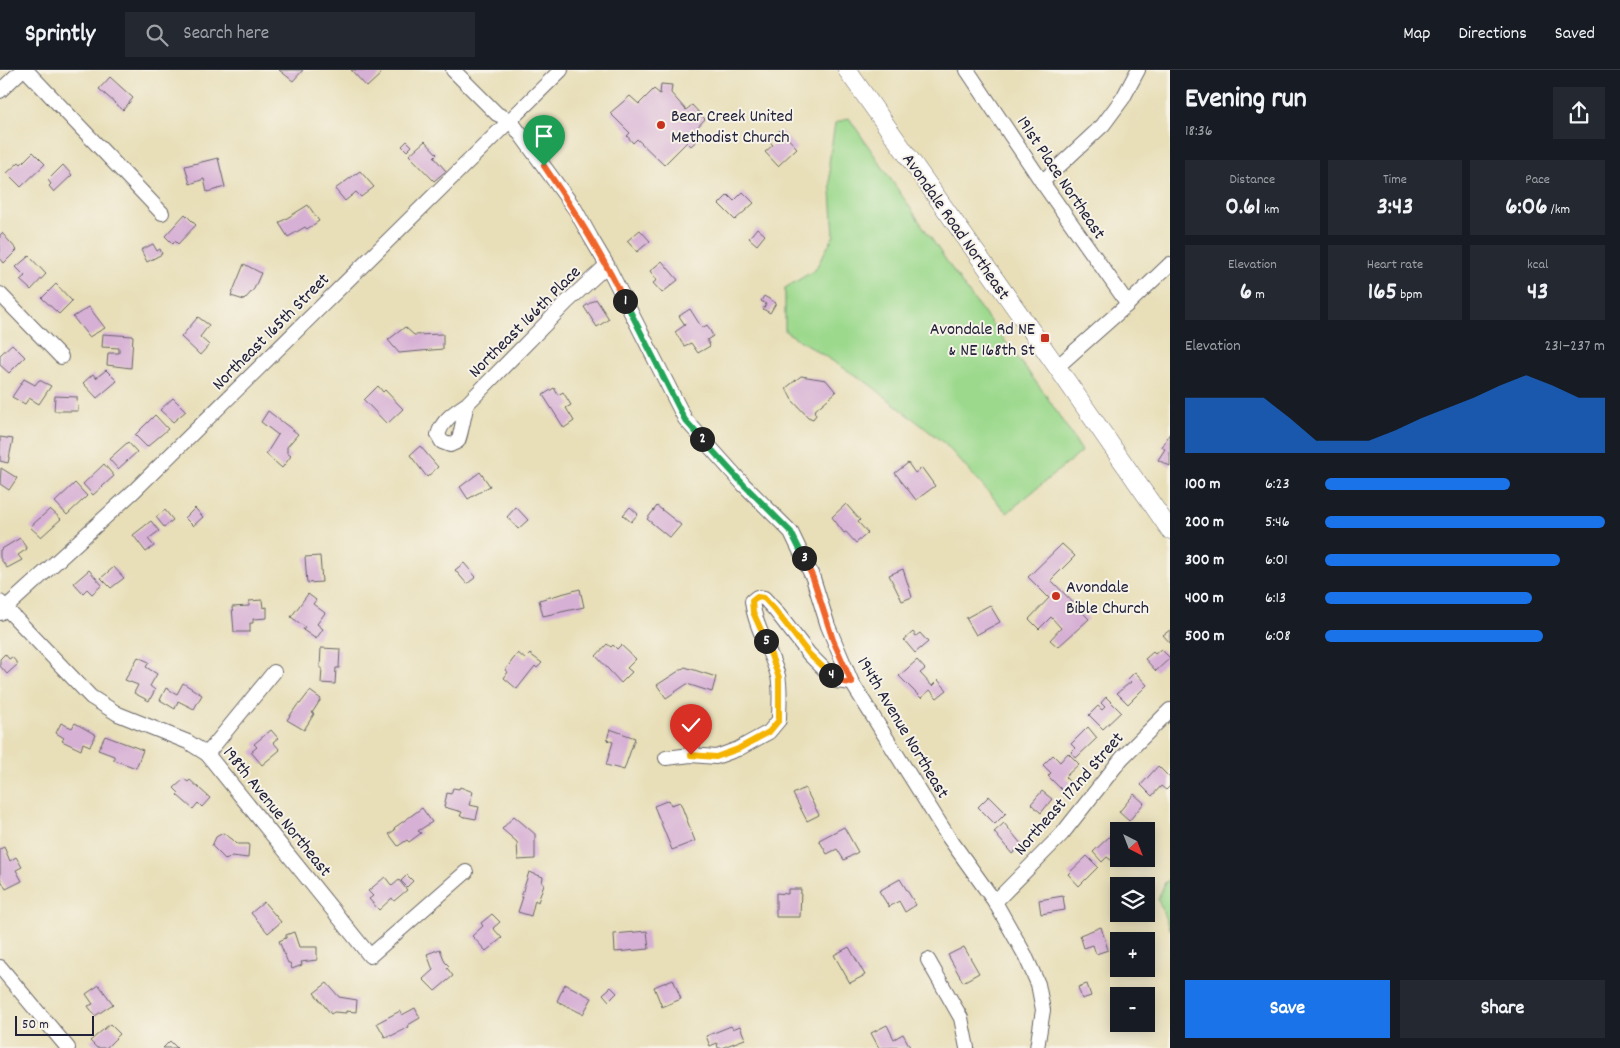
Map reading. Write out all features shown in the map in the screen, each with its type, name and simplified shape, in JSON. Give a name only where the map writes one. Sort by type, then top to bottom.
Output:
[{"type":"main road","name":"Avondale Road Northeast","points":[[847,70],[1058,367],[1170,530]]},
{"type":"street","points":[[0,91],[24,70],[162,213]]},
{"type":"street","name":"194th Avenue Northeast","points":[[453,70],[497,114],[510,120],[574,210],[607,265],[685,420],[744,485],[791,532],[813,578],[828,626],[852,683],[947,835],[995,902],[1026,955],[1038,984],[1043,1010],[1038,1048]]},
{"type":"street","name":"Northeast 165th Street","points":[[2,607],[134,491],[561,70]]},
{"type":"street","name":"191st Place Northeast","points":[[967,70],[1042,182],[1128,304]]},
{"type":"street","points":[[1042,182],[1103,126],[1123,98],[1138,70]]},
{"type":"street","points":[[1058,367],[1170,264]]},
{"type":"street","name":"Northeast 166th Place","points":[[467,404],[607,265]]},
{"type":"street","points":[[0,294],[61,358]]},
{"type":"street","points":[[666,758],[691,755],[716,757],[738,749],[769,732],[779,720],[779,678],[753,612],[752,601],[757,597],[764,598],[809,654],[836,681],[852,683]]},
{"type":"street","name":"198th Avenue Northeast","points":[[2,607],[90,697],[118,714],[188,742],[207,754],[370,956],[466,872]]},
{"type":"street","points":[[207,754],[274,672]]},
{"type":"street","name":"Northeast 172nd Street","points":[[995,902],[1062,834],[1122,758],[1170,710]]},
{"type":"street","points":[[691,755],[696,724]]},
{"type":"street","points":[[928,960],[961,1018],[967,1048]]},
{"type":"street","points":[[0,967],[68,1048]]},
{"type":"green space","points":[[849,118],[965,288],[1045,394],[1082,451],[1007,513],[945,444],[869,384],[785,331],[785,288],[815,270],[834,235],[829,163],[835,123]]},
{"type":"green space","points":[[1170,880],[1170,930],[1158,900],[1165,882]]},
{"type":"building","points":[[279,70],[303,70],[293,81]]},
{"type":"building","points":[[351,70],[378,70],[381,74],[367,87]]},
{"type":"building","points":[[110,77],[133,98],[123,110],[99,89]]},
{"type":"building","name":"Bear Creek United Methodist Church","points":[[661,84],[672,85],[671,93],[686,110],[692,105],[705,119],[694,131],[700,138],[691,146],[687,142],[664,165],[637,139],[633,143],[627,136],[630,133],[610,113],[630,96],[639,104],[654,89],[660,94]]},
{"type":"building","points":[[780,130],[797,148],[778,166],[765,152],[773,145],[769,141]]},
{"type":"building","points":[[407,141],[412,146],[407,151],[402,146]]},
{"type":"building","points":[[425,141],[437,154],[434,157],[446,171],[434,181],[409,155]]},
{"type":"building","points":[[33,152],[45,164],[21,187],[7,173],[19,162],[21,164]]},
{"type":"building","points":[[218,158],[225,187],[207,192],[204,179],[190,184],[185,166]]},
{"type":"building","points":[[63,165],[72,175],[54,192],[49,186],[51,184],[48,180]]},
{"type":"building","points":[[360,171],[374,187],[361,197],[356,192],[345,201],[335,189]]},
{"type":"building","points":[[743,192],[754,203],[735,220],[719,204],[728,195],[734,201]]},
{"type":"building","points":[[308,205],[319,221],[307,229],[305,227],[288,237],[279,223]]},
{"type":"building","points":[[185,214],[196,225],[178,244],[175,241],[173,244],[165,236]]},
{"type":"building","points":[[757,228],[765,235],[757,245],[749,238]]},
{"type":"building","points":[[640,230],[650,241],[637,252],[627,241]]},
{"type":"building","points":[[2,233],[17,250],[4,263],[0,258],[0,235]]},
{"type":"building","points":[[153,244],[157,251],[160,249],[162,254],[147,262],[141,250]]},
{"type":"building","points":[[29,256],[46,274],[31,290],[20,280],[25,276],[16,267]]},
{"type":"building","points":[[662,261],[678,280],[662,293],[653,283],[657,280],[650,271]]},
{"type":"building","points":[[244,264],[261,273],[254,289],[244,300],[231,296]]},
{"type":"building","points":[[56,284],[72,301],[59,314],[42,298]]},
{"type":"building","points":[[764,296],[776,303],[770,313],[763,309],[766,304],[761,301]]},
{"type":"building","points":[[596,299],[609,319],[597,327],[584,307]]},
{"type":"building","points":[[89,307],[105,328],[89,337],[73,317]]},
{"type":"building","points":[[690,309],[702,328],[707,325],[713,336],[707,340],[710,346],[698,353],[691,343],[684,346],[675,332],[685,325],[679,316]]},
{"type":"building","points":[[198,317],[209,325],[200,337],[209,345],[200,355],[181,337]]},
{"type":"building","points":[[405,327],[414,335],[443,334],[443,349],[399,353],[388,340]]},
{"type":"building","points":[[103,334],[133,336],[131,368],[107,365],[108,353],[119,353],[119,348],[102,347]]},
{"type":"building","points":[[12,344],[25,357],[9,373],[0,365],[0,355]]},
{"type":"building","points":[[106,370],[117,381],[97,398],[83,383],[93,374],[96,378]]},
{"type":"building","points":[[801,376],[826,380],[836,392],[814,411],[816,415],[813,419],[808,417],[792,400],[786,388]]},
{"type":"building","points":[[24,379],[35,385],[39,380],[51,386],[39,404],[29,398],[25,404],[12,397]]},
{"type":"building","points":[[378,386],[383,392],[385,390],[403,409],[387,424],[364,400]]},
{"type":"building","points":[[554,388],[558,395],[563,392],[571,405],[566,408],[574,421],[564,428],[543,395]]},
{"type":"building","points":[[55,396],[77,397],[78,411],[54,411]]},
{"type":"building","points":[[173,398],[186,411],[173,422],[160,410]]},
{"type":"building","points":[[268,411],[298,434],[287,447],[287,453],[291,456],[282,468],[266,454],[278,435],[261,422]]},
{"type":"building","points":[[155,415],[168,429],[147,447],[135,435]]},
{"type":"building","points":[[1170,433],[1170,466],[1158,460],[1165,449],[1162,447]]},
{"type":"building","points":[[0,437],[13,439],[8,463],[0,461]]},
{"type":"building","points":[[128,442],[137,452],[118,469],[109,459]]},
{"type":"building","points":[[420,446],[438,467],[427,477],[410,455]]},
{"type":"building","points":[[908,463],[915,473],[922,468],[935,486],[916,500],[895,473]]},
{"type":"building","points":[[104,464],[114,476],[93,495],[83,484]]},
{"type":"building","points":[[1,468],[17,478],[9,490],[0,484]]},
{"type":"building","points":[[480,472],[490,486],[468,499],[460,487]]},
{"type":"building","points":[[75,483],[87,496],[67,515],[55,502]]},
{"type":"building","points":[[846,504],[868,533],[856,543],[846,532],[844,533],[832,517]]},
{"type":"building","points":[[657,506],[681,525],[670,538],[647,519]]},
{"type":"building","points":[[516,507],[528,520],[518,529],[507,517]]},
{"type":"building","points":[[630,507],[638,514],[631,522],[623,515]]},
{"type":"building","points":[[195,508],[203,517],[193,526],[185,518]]},
{"type":"building","points":[[50,509],[61,519],[41,537],[30,527]]},
{"type":"building","points":[[165,510],[173,520],[164,527],[156,517]]},
{"type":"building","points":[[151,521],[159,531],[148,539],[154,546],[146,552],[133,535]]},
{"type":"building","points":[[20,538],[27,549],[18,555],[22,560],[7,568],[0,558],[0,550]]},
{"type":"building","name":"Avondale Bible Church","points":[[1062,544],[1075,556],[1051,580],[1089,619],[1058,647],[1050,640],[1061,628],[1051,617],[1039,629],[1029,619],[1049,598],[1028,577]]},
{"type":"building","points":[[320,556],[322,582],[307,583],[305,557]]},
{"type":"building","points":[[464,563],[476,577],[467,584],[455,570]]},
{"type":"building","points":[[114,567],[124,578],[111,588],[101,578]]},
{"type":"building","points":[[903,569],[912,597],[902,601],[889,575]]},
{"type":"building","points":[[89,570],[102,585],[92,594],[87,589],[83,593],[74,583]]},
{"type":"building","points":[[580,589],[584,607],[543,616],[539,600]]},
{"type":"building","points":[[308,594],[316,600],[313,604],[325,613],[317,624],[323,629],[316,639],[303,630],[305,627],[291,617]]},
{"type":"building","points":[[262,600],[263,608],[267,607],[267,618],[253,619],[253,623],[250,623],[250,632],[234,632],[232,607],[249,606],[249,601]]},
{"type":"building","points":[[990,605],[1000,622],[976,635],[966,618]]},
{"type":"building","points":[[1170,630],[1170,643],[1163,635]]},
{"type":"building","points":[[913,632],[916,636],[920,633],[928,642],[915,653],[904,640]]},
{"type":"building","points":[[607,644],[611,647],[613,645],[617,649],[621,645],[636,659],[627,668],[632,672],[621,683],[596,656]]},
{"type":"building","points":[[321,648],[340,649],[339,668],[336,668],[335,684],[321,683]]},
{"type":"building","points":[[1161,649],[1170,658],[1156,671],[1145,659],[1153,652],[1155,654]]},
{"type":"building","points":[[518,653],[525,659],[530,654],[542,663],[537,668],[535,666],[517,689],[504,678],[508,672],[505,670]]},
{"type":"building","points":[[5,654],[9,659],[12,657],[18,664],[7,674],[0,666],[0,659]]},
{"type":"building","points":[[138,657],[149,662],[146,667],[157,674],[150,686],[155,690],[149,701],[134,693],[138,685],[125,680]]},
{"type":"building","points":[[917,660],[925,669],[920,673],[932,686],[938,680],[947,690],[937,698],[930,690],[921,698],[899,676]]},
{"type":"building","points":[[685,667],[716,677],[712,692],[687,684],[666,698],[657,685]]},
{"type":"building","points":[[1135,672],[1147,685],[1128,704],[1117,693],[1131,682],[1128,679]]},
{"type":"building","points":[[183,683],[202,695],[194,709],[178,701],[175,709],[160,700],[166,688],[177,694]]},
{"type":"building","points":[[310,691],[321,699],[304,730],[287,720]]},
{"type":"building","points":[[1106,697],[1121,712],[1103,729],[1089,715],[1098,706],[1102,710],[1105,707],[1101,703]]},
{"type":"building","points":[[61,723],[72,728],[75,723],[96,735],[90,746],[83,743],[81,750],[62,741],[64,738],[56,733]]},
{"type":"building","points":[[1088,727],[1097,738],[1076,758],[1071,752],[1075,748],[1071,744]]},
{"type":"building","points":[[610,729],[635,738],[624,770],[606,765],[613,742],[607,740]]},
{"type":"building","points":[[271,730],[278,738],[273,742],[280,750],[262,765],[251,752],[257,747],[254,744]]},
{"type":"building","points":[[105,736],[143,750],[136,768],[114,760],[114,756],[98,750]]},
{"type":"building","points":[[1068,753],[1079,764],[1065,777],[1072,784],[1064,792],[1048,776],[1051,773],[1043,765],[1053,755],[1060,762]]},
{"type":"building","points":[[1158,766],[1170,778],[1170,786],[1166,790],[1161,786],[1152,796],[1141,785]]},
{"type":"building","points":[[184,779],[188,782],[190,780],[210,798],[202,807],[198,803],[193,809],[177,795],[179,793],[174,788]]},
{"type":"building","points":[[460,787],[473,792],[469,805],[479,807],[476,819],[460,816],[462,812],[444,807],[447,793],[451,794],[453,788],[459,789]]},
{"type":"building","points":[[805,788],[819,815],[807,821],[793,794]]},
{"type":"building","points":[[1042,791],[1052,799],[1041,813],[1031,804]]},
{"type":"building","points":[[1134,794],[1144,803],[1129,821],[1119,812]]},
{"type":"building","points":[[989,796],[1006,813],[995,824],[978,807]]},
{"type":"building","points":[[669,800],[671,805],[680,802],[695,841],[672,850],[654,806]]},
{"type":"building","points":[[422,808],[432,822],[418,831],[421,833],[409,842],[407,840],[398,846],[389,834],[395,830],[394,828]]},
{"type":"building","points":[[514,816],[535,834],[535,859],[518,860],[517,842],[502,829]]},
{"type":"building","points":[[1004,823],[1022,845],[1012,854],[994,832]]},
{"type":"building","points":[[844,827],[858,852],[844,860],[837,849],[827,854],[819,840]]},
{"type":"building","points":[[223,833],[237,844],[249,844],[248,858],[232,856],[226,860],[212,846],[216,837]]},
{"type":"building","points":[[1110,836],[1110,859],[1107,857],[1102,862],[1093,852]]},
{"type":"building","points":[[4,847],[10,861],[16,857],[22,867],[16,870],[22,881],[6,889],[0,878],[0,849]]},
{"type":"building","points":[[1087,856],[1098,867],[1079,886],[1068,874]]},
{"type":"building","points":[[529,872],[543,877],[542,883],[544,884],[538,902],[535,900],[531,916],[518,912]]},
{"type":"building","points":[[407,875],[413,881],[407,887],[401,881]]},
{"type":"building","points":[[385,877],[392,886],[399,880],[407,890],[394,901],[392,898],[379,910],[369,899],[373,896],[368,891]]},
{"type":"building","points":[[900,879],[916,905],[905,912],[899,901],[889,907],[879,891]]},
{"type":"building","points":[[788,889],[801,889],[800,917],[776,917],[776,893],[788,894]]},
{"type":"building","points":[[1063,896],[1065,910],[1041,914],[1039,900]]},
{"type":"building","points":[[264,902],[281,922],[268,933],[251,913]]},
{"type":"building","points":[[492,914],[500,922],[493,928],[502,938],[486,951],[472,936],[483,926],[481,923]]},
{"type":"building","points":[[1101,927],[1108,950],[1096,954],[1093,945],[1084,948],[1080,935]]},
{"type":"building","points":[[647,931],[649,949],[615,952],[614,934]]},
{"type":"building","points":[[294,932],[299,947],[317,947],[317,960],[301,962],[302,965],[292,969],[279,941],[286,938],[286,935]]},
{"type":"building","points":[[849,947],[865,975],[850,983],[834,955]]},
{"type":"building","points":[[964,947],[979,973],[963,982],[948,955]]},
{"type":"building","points":[[440,949],[445,962],[449,966],[447,968],[453,976],[435,991],[423,979],[433,970],[427,954]]},
{"type":"building","points":[[673,979],[681,999],[662,1007],[654,987]]},
{"type":"building","points":[[327,983],[339,997],[357,1000],[356,1012],[346,1011],[346,1013],[334,1012],[331,1014],[314,993]]},
{"type":"building","points":[[565,984],[592,998],[583,1014],[557,1001]]},
{"type":"building","points":[[1087,984],[1091,996],[1082,999],[1078,987]]},
{"type":"building","points":[[99,985],[113,1004],[95,1016],[88,1006],[93,1004],[86,994]]},
{"type":"building","points":[[611,987],[617,993],[609,1001],[603,994]]},
{"type":"building","points":[[415,1008],[420,1018],[408,1025],[409,1027],[385,1037],[377,1023],[400,1011],[402,1015]]},
{"type":"building","points":[[110,1024],[120,1034],[106,1048],[97,1048],[90,1041]]},
{"type":"building","points":[[887,1025],[894,1039],[903,1034],[910,1047],[879,1048],[871,1033]]},
{"type":"building","points":[[731,1026],[733,1029],[740,1026],[745,1039],[721,1048],[718,1048],[717,1043],[710,1046],[706,1036]]},
{"type":"building","points":[[170,1041],[177,1048],[163,1048]]},
{"type":"place","name":"Bear Creek United Methodist Church","points":[[661,125]]},
{"type":"place","name":"Avondale Rd NE & NE 168th St","points":[[1045,338]]},
{"type":"place","name":"Avondale Bible Church","points":[[1056,596]]},
{"type":"route","points":[[544,166],[574,210],[607,265],[685,420],[744,485],[791,532],[813,578],[833,640],[852,683],[836,681],[809,654],[764,598],[757,597],[752,601],[753,612],[779,678],[779,720],[769,732],[738,749],[716,757],[691,755]]}]
